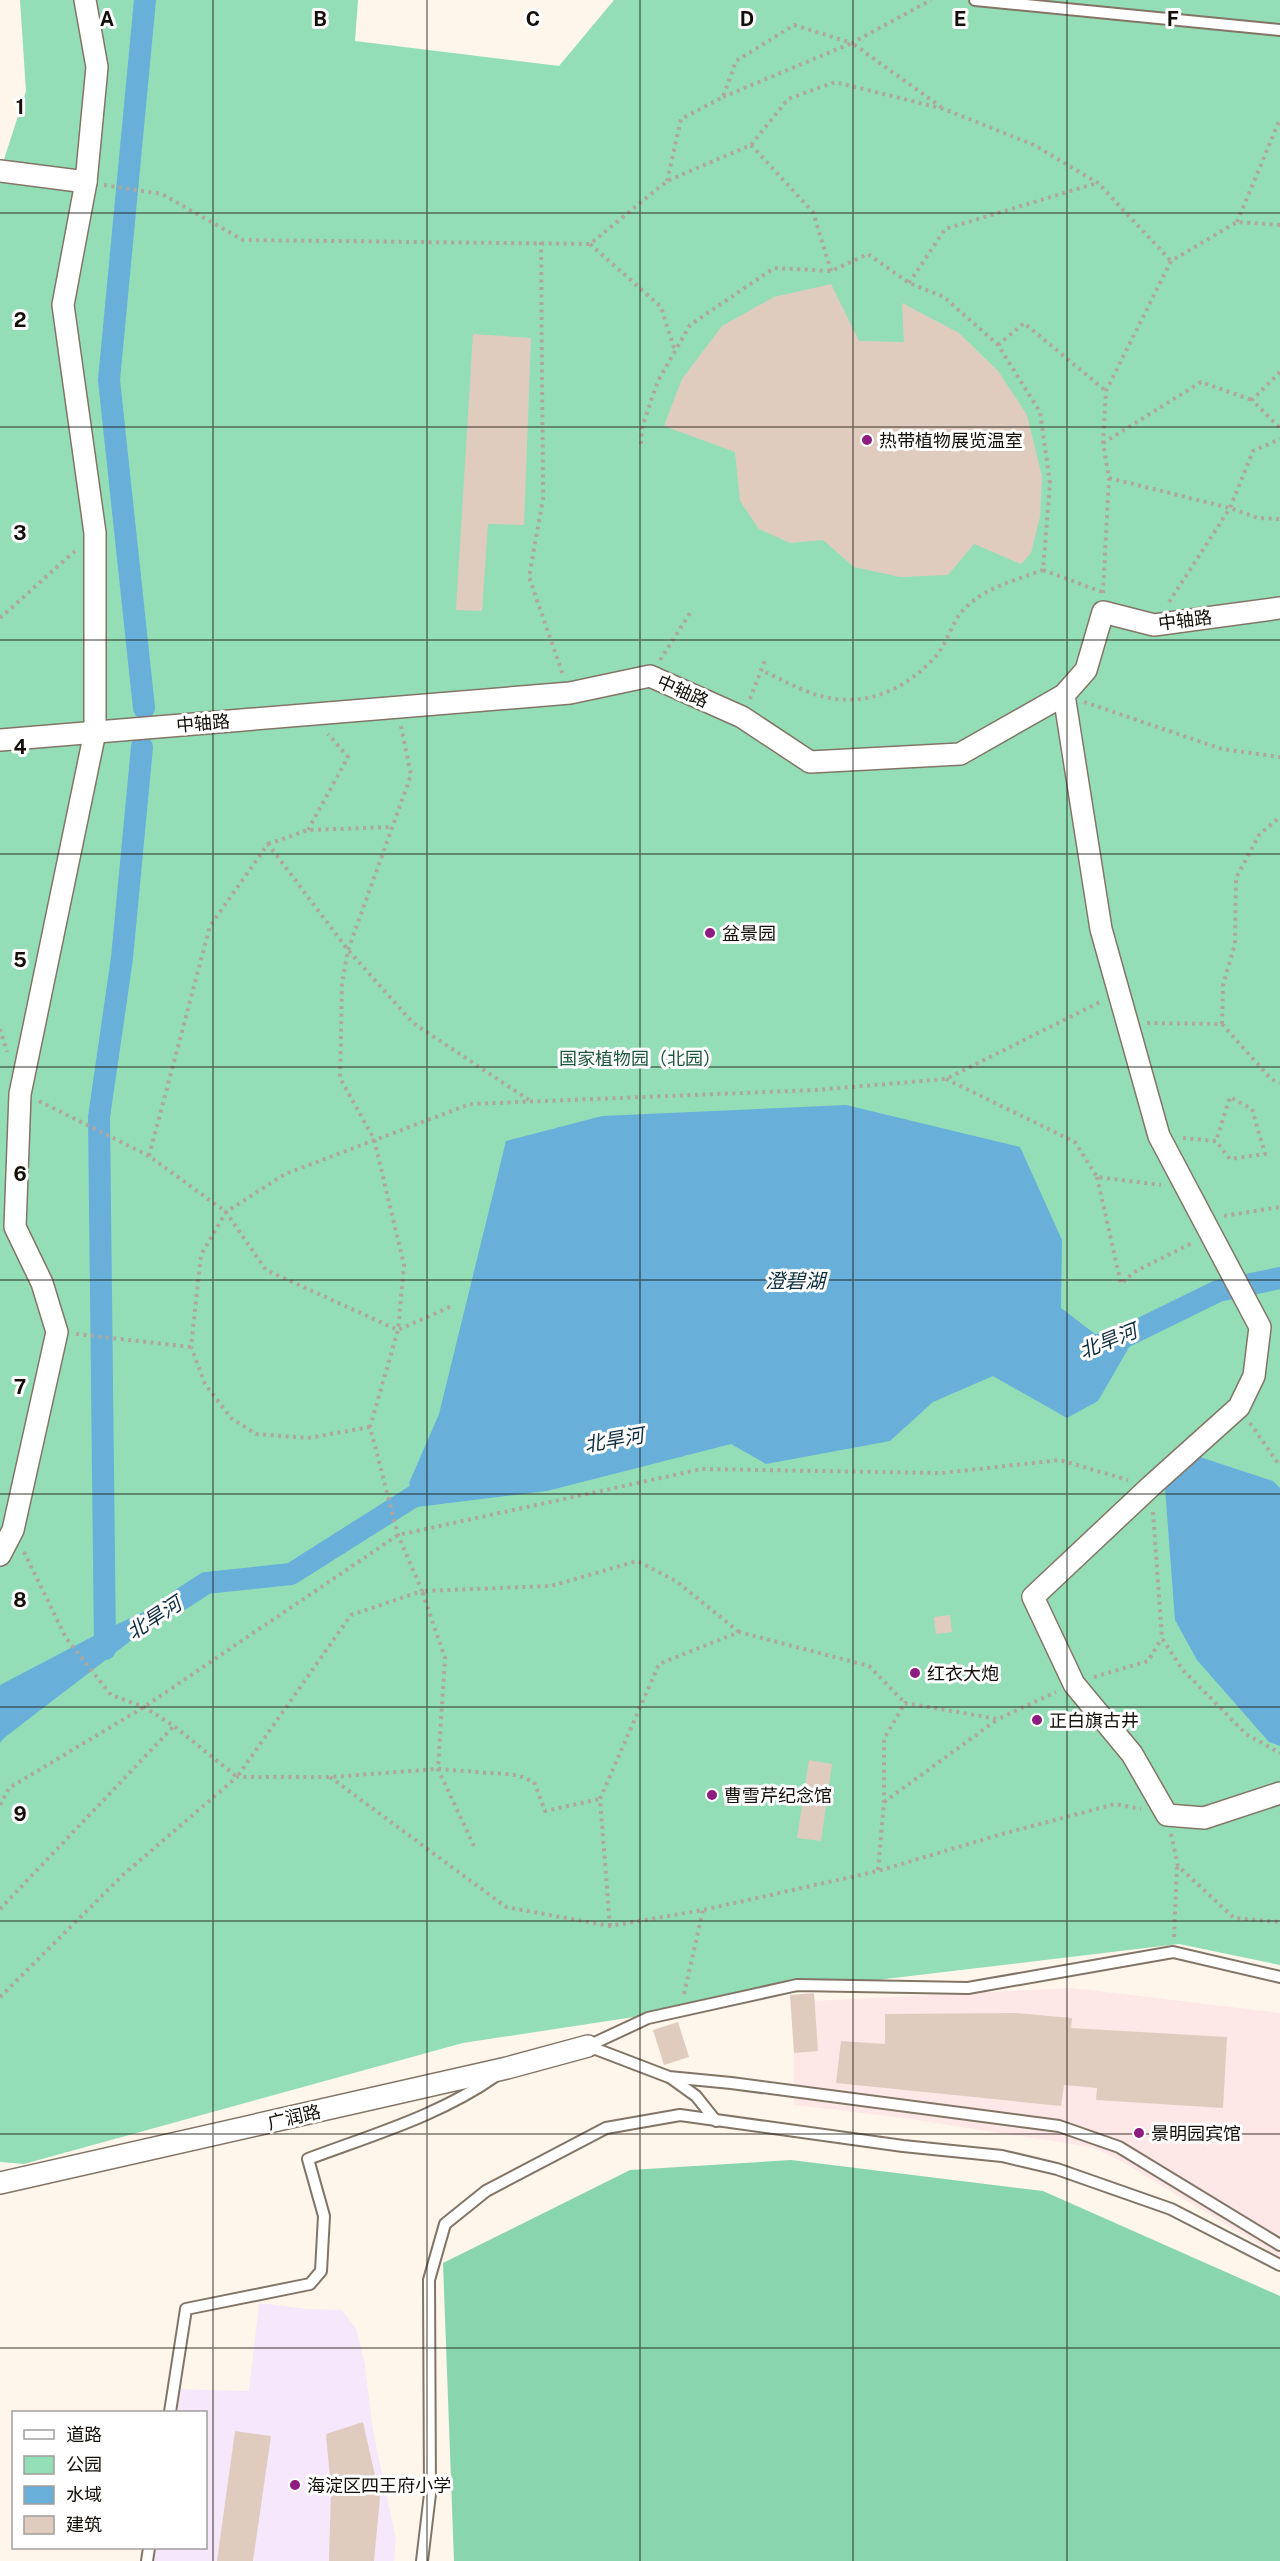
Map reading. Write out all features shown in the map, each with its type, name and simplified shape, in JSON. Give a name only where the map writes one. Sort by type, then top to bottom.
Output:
[{"type":"street","points":[[0,1555],[13,1530],[57,1332],[42,1283],[15,1227],[20,1094],[95,732],[95,532],[63,305],[86,182],[97,67],[85,0]]},
{"type":"street","points":[[0,171],[86,182]]},
{"type":"street","name":"中轴路","points":[[0,740],[568,693],[650,676],[742,717],[810,762],[960,754],[1064,694],[1086,670],[1103,602],[1154,625],[1280,608]]},
{"type":"street","points":[[1064,694],[1101,929],[1159,1136],[1260,1327],[1254,1376],[1239,1407],[1033,1597],[1074,1684],[1132,1754],[1167,1815],[1204,1818],[1280,1792]]},
{"type":"street","name":"广润路","points":[[0,2183],[507,2068],[588,2046]]},
{"type":"lane","points":[[975,0],[1280,30]]},
{"type":"lane","points":[[588,2046],[648,2018],[680,2009],[797,1985],[968,1988],[1173,1952],[1280,1977]]},
{"type":"lane","points":[[588,2046],[669,2077],[696,2096],[716,2121]]},
{"type":"lane","points":[[170,2411],[186,2309],[310,2284],[321,2271],[324,2216],[308,2159],[424,2116],[471,2094],[507,2068]]},
{"type":"lane","points":[[669,2077],[1059,2126],[1119,2147],[1280,2245]]},
{"type":"lane","points":[[422,2561],[430,2494],[429,2280],[445,2224],[486,2191],[606,2128],[681,2115],[903,2146],[1002,2156],[1057,2169],[1171,2209],[1280,2265]]},
{"type":"path","points":[[667,181],[681,119],[723,97],[852,43],[931,0]]},
{"type":"path","points":[[723,97],[736,61],[794,25],[852,43],[944,109]]},
{"type":"path","points":[[590,244],[667,181],[751,146],[788,99],[835,82],[944,109],[1034,145],[1098,183],[1171,261]]},
{"type":"path","points":[[1237,222],[1280,119]]},
{"type":"path","points":[[751,146],[813,212],[831,271]]},
{"type":"path","points":[[86,182],[162,194],[243,240],[590,244],[661,308],[675,351]]},
{"type":"path","points":[[909,283],[945,229],[1098,183]]},
{"type":"path","points":[[763,671],[819,696],[843,701],[868,699],[893,692],[913,678],[937,656],[964,609],[985,592],[1043,570],[1103,602],[1109,478],[1103,443],[1106,391],[1171,261],[1237,222],[1279,222]]},
{"type":"path","points":[[541,242],[543,499],[529,577],[568,693]]},
{"type":"path","points":[[641,444],[642,427],[658,381],[690,325],[774,268],[831,271],[868,254],[909,283],[944,297],[998,345],[1040,412],[1050,483],[1043,570]]},
{"type":"path","points":[[998,345],[1024,323],[1106,391]]},
{"type":"path","points":[[1252,400],[1280,372]]},
{"type":"path","points":[[1103,443],[1201,382],[1252,400],[1280,428]]},
{"type":"path","points":[[1154,625],[1230,508],[1253,451],[1280,439]]},
{"type":"path","points":[[1109,478],[1230,508],[1258,518],[1280,519]]},
{"type":"path","points":[[0,618],[95,532]]},
{"type":"path","points":[[650,676],[692,610]]},
{"type":"path","points":[[742,717],[763,671],[765,660]]},
{"type":"path","points":[[1064,694],[1222,749],[1280,757]]},
{"type":"path","points":[[398,707],[411,775],[348,950],[342,983],[340,1078],[374,1139],[404,1265],[398,1330],[370,1427],[398,1535],[422,1591],[446,1658],[438,1769],[474,1846]]},
{"type":"path","points":[[308,830],[348,757],[310,714]]},
{"type":"path","points":[[1280,817],[1259,835],[1236,878],[1235,944],[1223,985],[1222,1024],[1271,1079],[1280,1083]]},
{"type":"path","points":[[147,1155],[210,926],[268,843],[308,830],[393,827]]},
{"type":"path","points":[[268,843],[348,950],[413,1023],[533,1103]]},
{"type":"path","points":[[370,1427],[308,1438],[256,1434],[231,1418],[212,1393],[191,1347],[201,1255],[226,1212],[285,1174],[470,1104],[816,1090],[946,1079],[1119,993]]},
{"type":"path","points":[[1127,1022],[1222,1024]]},
{"type":"path","points":[[946,1079],[1075,1142],[1097,1177],[1121,1284],[1134,1272],[1208,1226],[1280,1208]]},
{"type":"path","points":[[20,1094],[35,1099],[147,1155],[226,1212],[266,1270],[398,1330],[452,1306]]},
{"type":"path","points":[[1159,1136],[1215,1141],[1230,1159],[1265,1154],[1251,1109],[1230,1097],[1215,1141]]},
{"type":"path","points":[[1097,1177],[1185,1187]]},
{"type":"path","points":[[57,1332],[191,1347]]},
{"type":"path","points":[[1239,1407],[1280,1466]]},
{"type":"path","points":[[0,1805],[9,1788],[144,1707],[398,1535],[702,1469],[942,1473],[1060,1460],[1151,1486],[1162,1638],[1182,1669],[1246,1734],[1280,1754]]},
{"type":"path","points":[[13,1530],[66,1638],[111,1695],[144,1707],[174,1726],[237,1777],[330,1777],[438,1769],[517,1775],[534,1782],[544,1811],[600,1799]]},
{"type":"path","points":[[0,1997],[124,1874],[237,1777],[351,1616],[422,1591],[551,1586],[637,1561],[676,1581],[739,1632],[869,1666],[905,1703],[998,1719]]},
{"type":"path","points":[[610,1926],[600,1799],[659,1664],[739,1632]]},
{"type":"path","points":[[884,1802],[998,1719],[1074,1684],[1148,1660],[1162,1638]]},
{"type":"path","points":[[878,1871],[884,1802],[884,1739],[905,1703]]},
{"type":"path","points":[[0,1909],[174,1726]]},
{"type":"path","points":[[330,1777],[506,1907],[610,1926],[703,1910],[878,1871],[1002,1834],[1115,1804],[1167,1815],[1178,1866],[1173,1952]]},
{"type":"path","points":[[1178,1866],[1234,1918],[1280,1922]]},
{"type":"path","points":[[680,2009],[703,1910]]},
{"type":"shaded area","name":"景明园宾馆","points":[[1072,1988],[1280,2013],[1280,2257],[1121,2161],[1091,2147],[904,2118],[794,2105],[794,2002]]},
{"type":"shaded area","name":"海淀区四王府小学","points":[[259,2303],[308,2309],[342,2310],[356,2329],[364,2360],[373,2431],[396,2540],[394,2561],[142,2561],[144,2549],[207,2549],[207,2411],[164,2411],[168,2389],[249,2391]]},
{"type":"green space","name":"国家植物园（北园）","points":[[20,0],[358,0],[355,41],[559,66],[614,0],[1280,0],[1280,1965],[1179,1944],[885,1979],[463,2043],[24,2164],[0,2162],[0,172],[26,91]]},
{"type":"green space","points":[[791,2160],[1043,2191],[1280,2296],[1280,2561],[454,2561],[443,2263],[630,2170]]},
{"type":"water","name":"澄碧湖","points":[[846,1105],[1020,1147],[1062,1240],[1061,1308],[1095,1334],[1139,1330],[1098,1401],[1067,1418],[993,1376],[933,1402],[890,1441],[766,1464],[731,1444],[547,1491],[417,1507],[409,1483],[439,1414],[506,1141],[602,1116]]},
{"type":"water","points":[[1200,1457],[1273,1481],[1280,1488],[1280,1746],[1269,1742],[1197,1660],[1175,1620],[1165,1488]]},
{"type":"water","points":[[206,1583],[0,1743],[0,1685],[107,1629]]},
{"type":"building","name":"热带植物展览温室","points":[[831,284],[859,341],[904,342],[902,303],[959,333],[998,371],[1027,415],[1042,477],[1040,517],[1031,553],[1021,564],[974,544],[948,575],[900,577],[854,567],[823,540],[790,543],[759,529],[740,501],[735,452],[664,426],[682,379],[722,326],[774,297]]},
{"type":"building","points":[[473,334],[531,338],[524,525],[488,524],[482,611],[456,610]]},
{"type":"building","points":[[950,1615],[952,1632],[936,1634],[934,1617]]},
{"type":"building","points":[[809,1760],[832,1764],[821,1841],[797,1838]]},
{"type":"building","points":[[814,1993],[818,2051],[794,2053],[790,1995]]},
{"type":"building","points":[[1015,2013],[1072,2018],[1071,2028],[1227,2037],[1223,2108],[1096,2100],[1097,2088],[1064,2085],[1061,2106],[836,2083],[841,2041],[885,2044],[885,2014]]},
{"type":"building","points":[[678,2022],[689,2057],[664,2065],[653,2030]]},
{"type":"building","points":[[363,2422],[380,2498],[374,2561],[329,2561],[331,2489],[326,2434]]},
{"type":"building","points":[[235,2431],[271,2436],[253,2561],[217,2561]]},
{"type":"waterway","points":[[144,708],[109,380],[145,0]]},
{"type":"waterway","points":[[105,1649],[99,1117],[122,958],[142,747]]},
{"type":"waterway","name":"北旱河","points":[[1112,1343],[1218,1291],[1280,1278]]},
{"type":"waterway","name":"北旱河","points":[[180,1600],[206,1583],[291,1574],[438,1481]]},
{"type":"place","name":"热带植物展览温室","points":[[867,440]]},
{"type":"place","name":"盆景园","points":[[710,933]]},
{"type":"place","name":"红衣大炮","points":[[915,1673]]},
{"type":"place","name":"正白旗古井","points":[[1037,1720]]},
{"type":"place","name":"曹雪芹纪念馆","points":[[712,1795]]},
{"type":"place","name":"景明园宾馆","points":[[1139,2133]]},
{"type":"place","name":"海淀区四王府小学","points":[[295,2485]]}]
